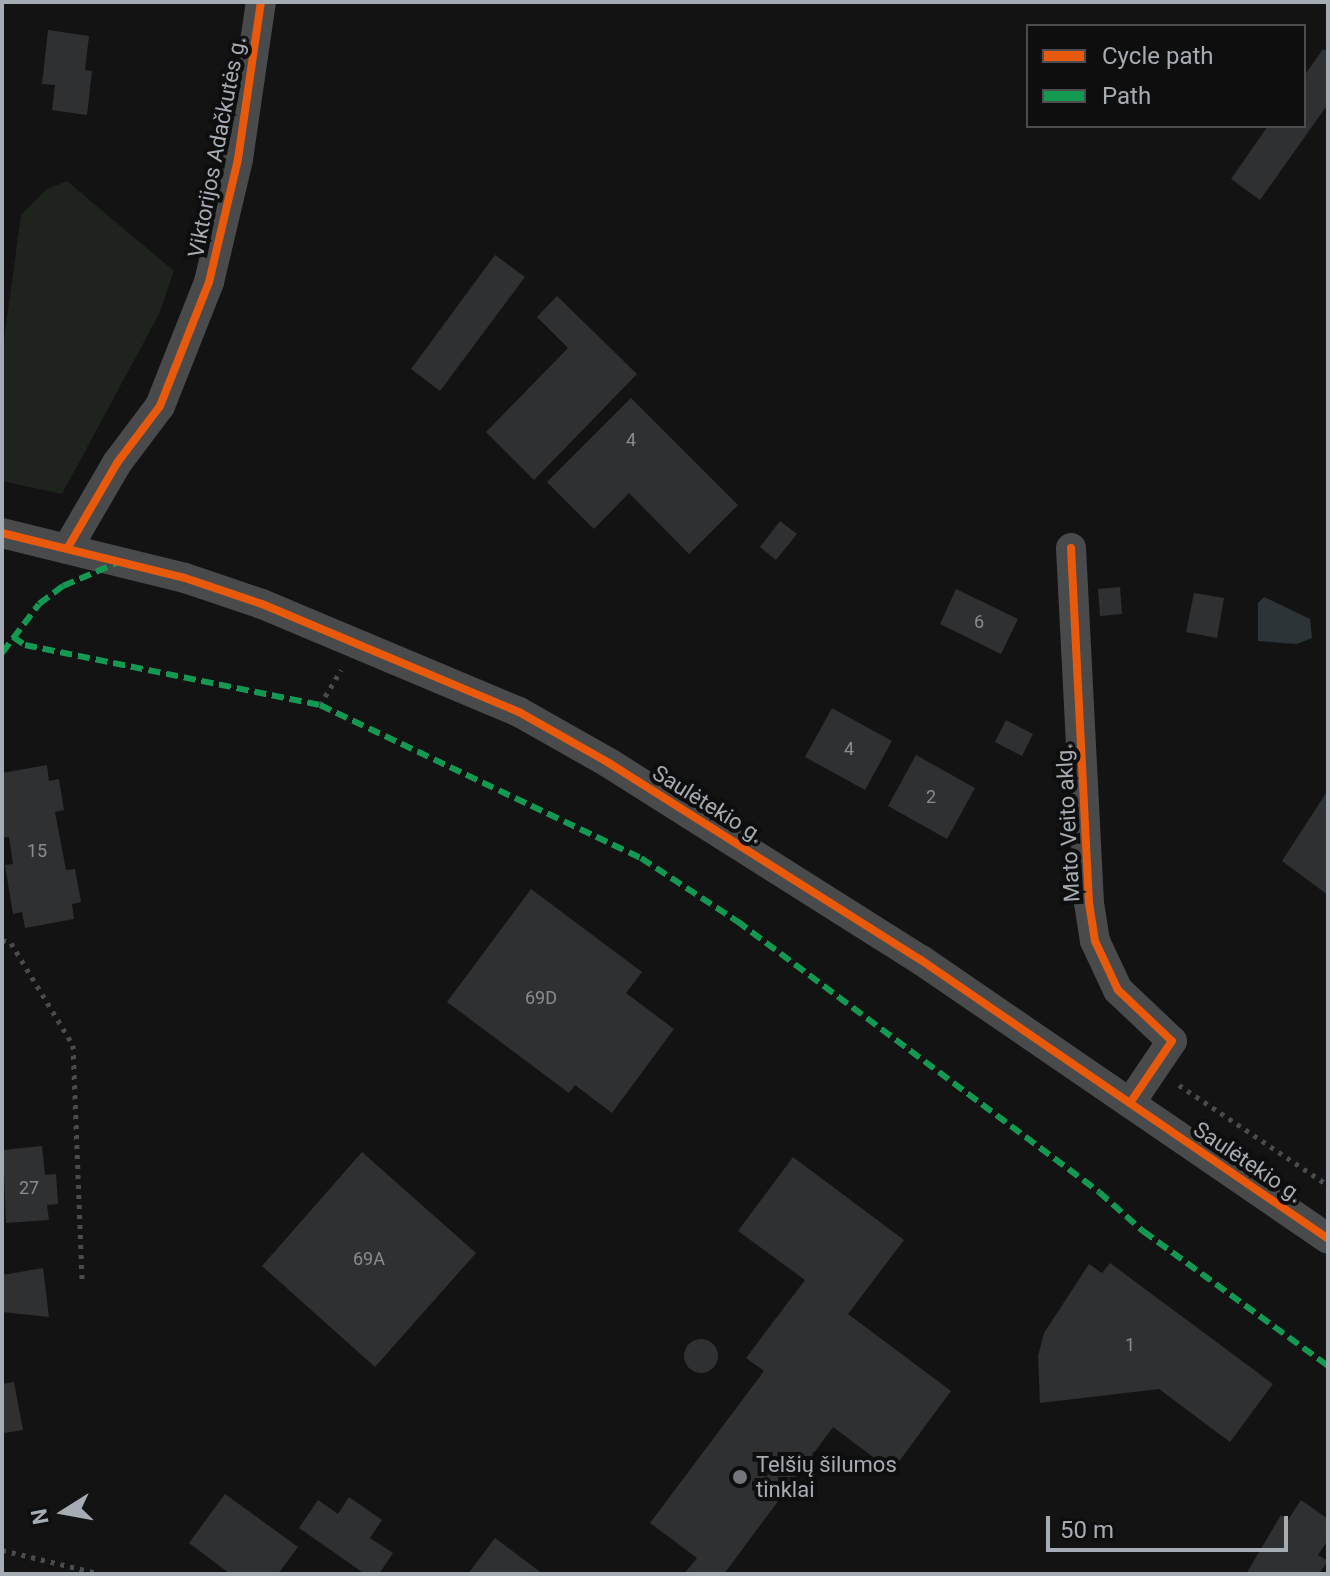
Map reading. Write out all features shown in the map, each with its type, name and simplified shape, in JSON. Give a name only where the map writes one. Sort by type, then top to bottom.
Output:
[{"type":"street","name":"Viktorijos Adačkutės g.","points":[[67,549],[94,498],[160,406],[209,282],[238,159],[261,2]]},
{"type":"street","name":"Saulėtekio g.","points":[[2,533],[262,604],[519,712],[609,763],[921,960],[1328,1239]]},
{"type":"street","name":"Mato Veito aklg.","points":[[1071,548],[1091,915],[1107,972],[1172,1041],[1130,1103]]},
{"type":"path","points":[[2,940],[11,943],[73,1045],[82,1280]]},
{"type":"path","points":[[1154,1068],[1328,1185]]},
{"type":"path","points":[[2,1550],[101,1574]]},
{"type":"shaded area","points":[[67,181],[174,271],[159,314],[62,494],[2,481],[2,355],[21,215],[47,189]]},
{"type":"shaded area","points":[[1264,597],[1310,619],[1312,638],[1297,644],[1258,641],[1258,603]]},
{"type":"building","points":[[48,30],[89,36],[85,70],[92,71],[87,115],[52,110],[55,85],[42,84]]},
{"type":"building","points":[[1323,49],[1328,52],[1328,104],[1260,200],[1231,179],[1267,128],[1306,128],[1306,73]]},
{"type":"building","points":[[495,255],[525,277],[440,391],[411,369]]},
{"type":"building","points":[[557,296],[637,374],[534,480],[486,432],[568,348],[537,317]]},
{"type":"building","points":[[631,398],[738,505],[689,554],[629,493],[594,529],[547,482]]},
{"type":"building","points":[[780,521],[797,534],[776,560],[760,547]]},
{"type":"building","points":[[1120,587],[1122,614],[1100,616],[1098,589]]},
{"type":"building","points":[[956,589],[1018,619],[1001,654],[940,624]]},
{"type":"building","points":[[1194,593],[1224,598],[1217,638],[1186,632]]},
{"type":"building","points":[[832,708],[892,741],[865,790],[805,757]]},
{"type":"building","points":[[1006,720],[1033,734],[1022,756],[995,742]]},
{"type":"building","points":[[916,755],[975,788],[947,839],[888,806]]},
{"type":"building","points":[[47,765],[49,781],[59,779],[64,810],[55,812],[66,870],[75,869],[81,902],[72,904],[74,919],[25,928],[22,912],[13,914],[5,865],[13,864],[9,837],[2,838],[2,773]]},
{"type":"building","points":[[1328,790],[1328,895],[1282,861]]},
{"type":"building","points":[[531,889],[642,972],[626,993],[674,1029],[612,1113],[575,1085],[569,1093],[447,1002]]},
{"type":"building","points":[[42,1146],[45,1175],[56,1174],[58,1204],[47,1205],[49,1220],[6,1223],[3,1150]]},
{"type":"building","points":[[362,1152],[476,1253],[375,1367],[262,1266]]},
{"type":"building","points":[[793,1157],[904,1240],[848,1314],[951,1391],[892,1471],[833,1427],[724,1574],[684,1574],[697,1558],[650,1523],[764,1371],[746,1358],[805,1280],[738,1231]]},
{"type":"building","points":[[1110,1263],[1273,1384],[1230,1442],[1159,1389],[1040,1403],[1038,1356],[1044,1333],[1089,1264],[1102,1273]]},
{"type":"building","points":[[43,1268],[49,1317],[2,1312],[2,1275]]},
{"type":"building","points":[[701,1339],[713,1344],[718,1356],[713,1368],[701,1373],[689,1368],[684,1356],[689,1344]]},
{"type":"building","points":[[14,1382],[23,1430],[4,1433],[2,1442],[2,1384]]},
{"type":"building","points":[[225,1494],[298,1547],[278,1574],[230,1574],[189,1543]]},
{"type":"building","points":[[349,1497],[382,1520],[370,1538],[393,1553],[379,1574],[365,1574],[299,1528],[318,1500],[338,1514]]},
{"type":"building","points":[[1301,1500],[1328,1519],[1328,1540],[1318,1555],[1328,1561],[1319,1574],[1246,1574],[1281,1515],[1288,1520]]},
{"type":"building","points":[[495,1538],[543,1574],[468,1574]]},
{"type":"marked path","points":[[2,653],[39,604],[63,586],[117,563]]},
{"type":"marked path","points":[[13,637],[25,645],[320,705],[641,858],[737,921],[1099,1192],[1143,1231],[1328,1366]]},
{"type":"cycle path","points":[[67,549],[117,463],[160,406],[209,282],[238,159],[261,2]]},
{"type":"cycle path","points":[[2,533],[185,578],[262,604],[519,712],[609,763],[921,960],[1328,1239]]},
{"type":"cycle path","points":[[1071,548],[1089,903],[1095,941],[1118,990],[1172,1041],[1130,1103]]},
{"type":"place","name":"Telšių šilumos tinklai","points":[[740,1477]]}]
